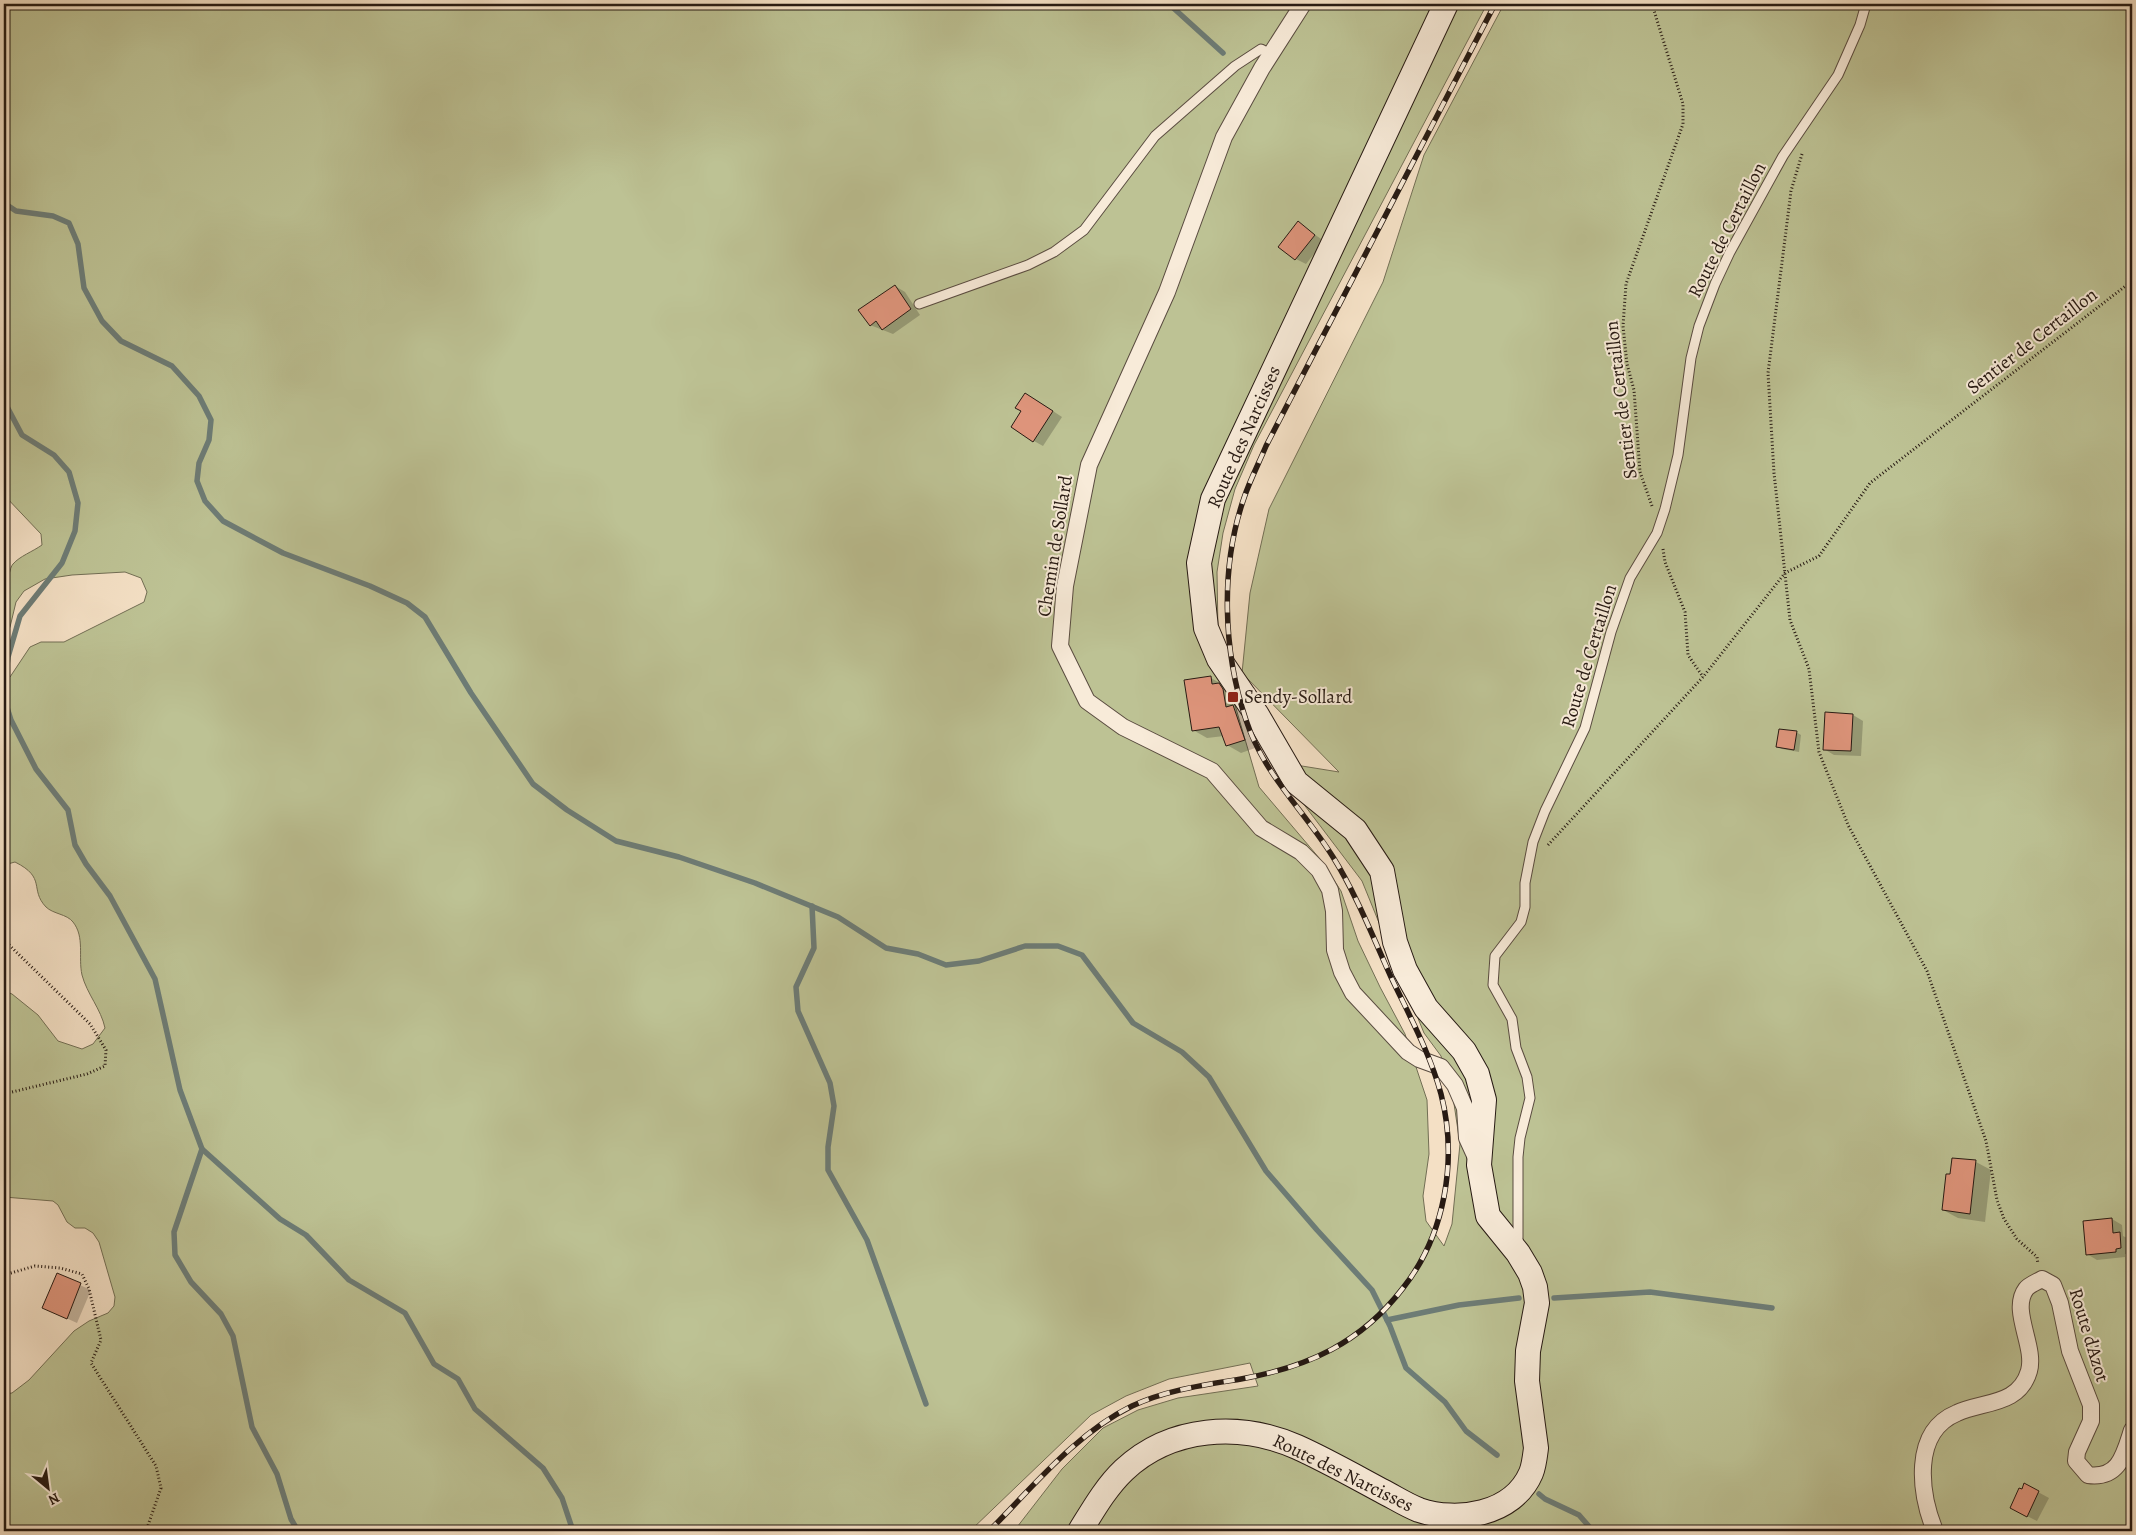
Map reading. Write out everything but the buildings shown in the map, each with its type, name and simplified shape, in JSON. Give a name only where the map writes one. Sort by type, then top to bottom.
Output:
[{"type":"street","name":"Chemin de Sollard","points":[[1303,4],[1271,54],[1224,137],[1167,292],[1089,465],[1065,586],[1060,646],[1087,701],[1123,727],[1212,771],[1261,828],[1301,852],[1319,870],[1330,890],[1334,911],[1334,950],[1342,972],[1353,993],[1408,1052],[1419,1059],[1441,1067],[1455,1085],[1464,1108],[1467,1138],[1480,1165]]},
{"type":"street","name":"Route des Narcisses","points":[[1080,1531],[1114,1480],[1141,1456],[1168,1442],[1190,1434],[1218,1430],[1272,1437],[1297,1447],[1404,1503],[1429,1513],[1445,1516],[1476,1514],[1506,1502],[1519,1492],[1531,1473],[1536,1448],[1526,1381],[1528,1351],[1537,1303],[1535,1287],[1530,1273],[1518,1253],[1488,1216],[1480,1165],[1484,1100],[1477,1074],[1464,1051],[1426,1008],[1405,970],[1395,942],[1382,871],[1355,830],[1296,782],[1257,715],[1219,659],[1206,628],[1199,562],[1213,499],[1446,4]]},
{"type":"street","name":"Route d'Azot","points":[[1934,1531],[1923,1494],[1922,1468],[1933,1430],[1944,1420],[1958,1412],[1997,1403],[2008,1398],[2023,1384],[2029,1371],[2030,1356],[2020,1307],[2022,1295],[2027,1287],[2042,1279],[2053,1285],[2060,1303],[2070,1351],[2091,1405],[2091,1421],[2077,1452],[2076,1461],[2088,1475],[2098,1476],[2108,1473],[2116,1467],[2123,1457],[2132,1430]]},
{"type":"lane","name":"Route de Certaillon","points":[[1518,1253],[1516,1191],[1518,1156],[1520,1138],[1530,1098],[1527,1077],[1516,1048],[1512,1019],[1493,985],[1496,956],[1521,922],[1533,842],[1545,811],[1586,728],[1611,632],[1630,578],[1659,527],[1678,455],[1691,358],[1699,326],[1715,284],[1730,252],[1783,156],[1838,75],[1860,25],[1866,4]]},
{"type":"lane","points":[[920,304],[1028,266],[1054,252],[1084,230],[1155,136],[1235,66],[1261,49],[1271,54]]},
{"type":"path","name":"Sentier de Certaillon","points":[[1652,4],[1683,104],[1683,124],[1626,284],[1623,326],[1627,364],[1634,390],[1640,472],[1659,527],[1665,562],[1685,612],[1688,655],[1703,677]]},
{"type":"path","points":[[1807,146],[1802,154],[1791,191],[1768,373],[1774,473],[1790,620],[1809,669],[1818,752],[1848,825],[1927,971],[1986,1141],[1997,1200],[2004,1219],[2017,1239],[2037,1257],[2042,1279]]},
{"type":"path","name":"Sentier de Certaillon","points":[[1529,865],[1703,677],[1785,572],[1819,556],[1870,483],[2132,281]]},
{"type":"path","points":[[4,940],[90,1024],[106,1050],[105,1066],[87,1074],[12,1092],[4,1092]]},
{"type":"path","points":[[4,1275],[35,1266],[60,1268],[82,1274],[89,1289],[100,1340],[91,1364],[156,1466],[161,1488],[146,1531]]},
{"type":"green space","points":[[4,4],[1487,4],[1254,445],[1235,489],[1223,533],[1217,572],[1218,632],[1230,688],[1259,787],[1320,859],[1341,891],[1358,941],[1405,1034],[1427,1100],[1429,1154],[1423,1196],[1426,1221],[1444,1246],[1452,1224],[1460,1144],[1453,1097],[1441,1056],[1424,1033],[1362,881],[1271,761],[1339,772],[1242,673],[1250,593],[1269,509],[1383,282],[1424,155],[1504,4],[2132,4],[2132,1531],[1014,1531],[1062,1469],[1103,1428],[1138,1410],[1178,1398],[1258,1386],[1250,1363],[1169,1379],[1126,1396],[1091,1415],[970,1531],[4,1531],[4,1394],[12,1393],[29,1380],[74,1331],[89,1321],[108,1313],[114,1306],[115,1297],[99,1242],[93,1233],[85,1228],[75,1228],[67,1222],[58,1205],[53,1201],[4,1197],[4,991],[12,994],[38,1015],[58,1041],[82,1049],[93,1044],[105,1028],[82,975],[80,941],[77,928],[70,919],[46,907],[38,895],[31,873],[15,862],[4,865],[6,831],[4,824],[4,681],[10,677],[30,647],[41,642],[64,642],[144,602],[147,592],[141,578],[125,572],[72,575],[45,579],[24,591],[16,602],[10,627],[4,640],[6,600],[13,564],[42,545],[41,534],[4,495]]},
{"type":"waterway","points":[[1169,4],[1223,53]]},
{"type":"waterway","points":[[4,203],[16,211],[53,216],[69,223],[78,244],[84,288],[102,321],[121,341],[172,366],[199,396],[211,420],[209,440],[199,463],[197,481],[205,501],[223,521],[283,553],[370,586],[407,603],[425,617],[471,693],[533,784],[567,810],[616,841],[679,857],[755,883],[838,917],[886,948],[918,954],[946,965],[979,961],[1025,946],[1058,946],[1082,955],[1133,1023],[1182,1052],[1209,1077],[1266,1171],[1372,1290],[1390,1326],[1406,1368],[1445,1402],[1466,1431],[1497,1455]]},
{"type":"waterway","points":[[4,401],[22,435],[54,455],[69,472],[78,503],[75,531],[62,563],[20,616],[8,657],[4,690]]},
{"type":"waterway","points":[[4,698],[11,720],[36,769],[68,810],[75,845],[86,864],[110,896],[155,979],[180,1090],[202,1149],[280,1219],[306,1235],[349,1280],[405,1313],[434,1364],[458,1379],[475,1409],[543,1468],[562,1498],[573,1531]]},
{"type":"waterway","points":[[812,906],[814,948],[796,987],[798,1011],[830,1083],[834,1106],[828,1147],[828,1170],[867,1240],[926,1404]]},
{"type":"waterway","points":[[202,1149],[174,1232],[175,1255],[191,1282],[221,1314],[233,1336],[252,1427],[277,1474],[291,1519],[298,1531]]},
{"type":"waterway","points":[[1554,1298],[1650,1292],[1772,1308]]},
{"type":"waterway","points":[[1387,1320],[1459,1305],[1519,1298]]},
{"type":"waterway","points":[[1539,1494],[1545,1499],[1579,1515],[1593,1531]]},
{"type":"railway","points":[[989,1531],[1073,1446],[1111,1418],[1132,1406],[1172,1392],[1265,1374],[1289,1367],[1331,1350],[1351,1338],[1387,1307],[1403,1288],[1429,1245],[1438,1221],[1448,1170],[1446,1119],[1441,1094],[1419,1034],[1349,886],[1333,857],[1274,775],[1254,740],[1238,693],[1233,666],[1227,609],[1228,580],[1236,525],[1246,491],[1266,446],[1495,4]]},
{"type":"place","name":"Sendy-Sollard","points":[[1233,697]]}]
